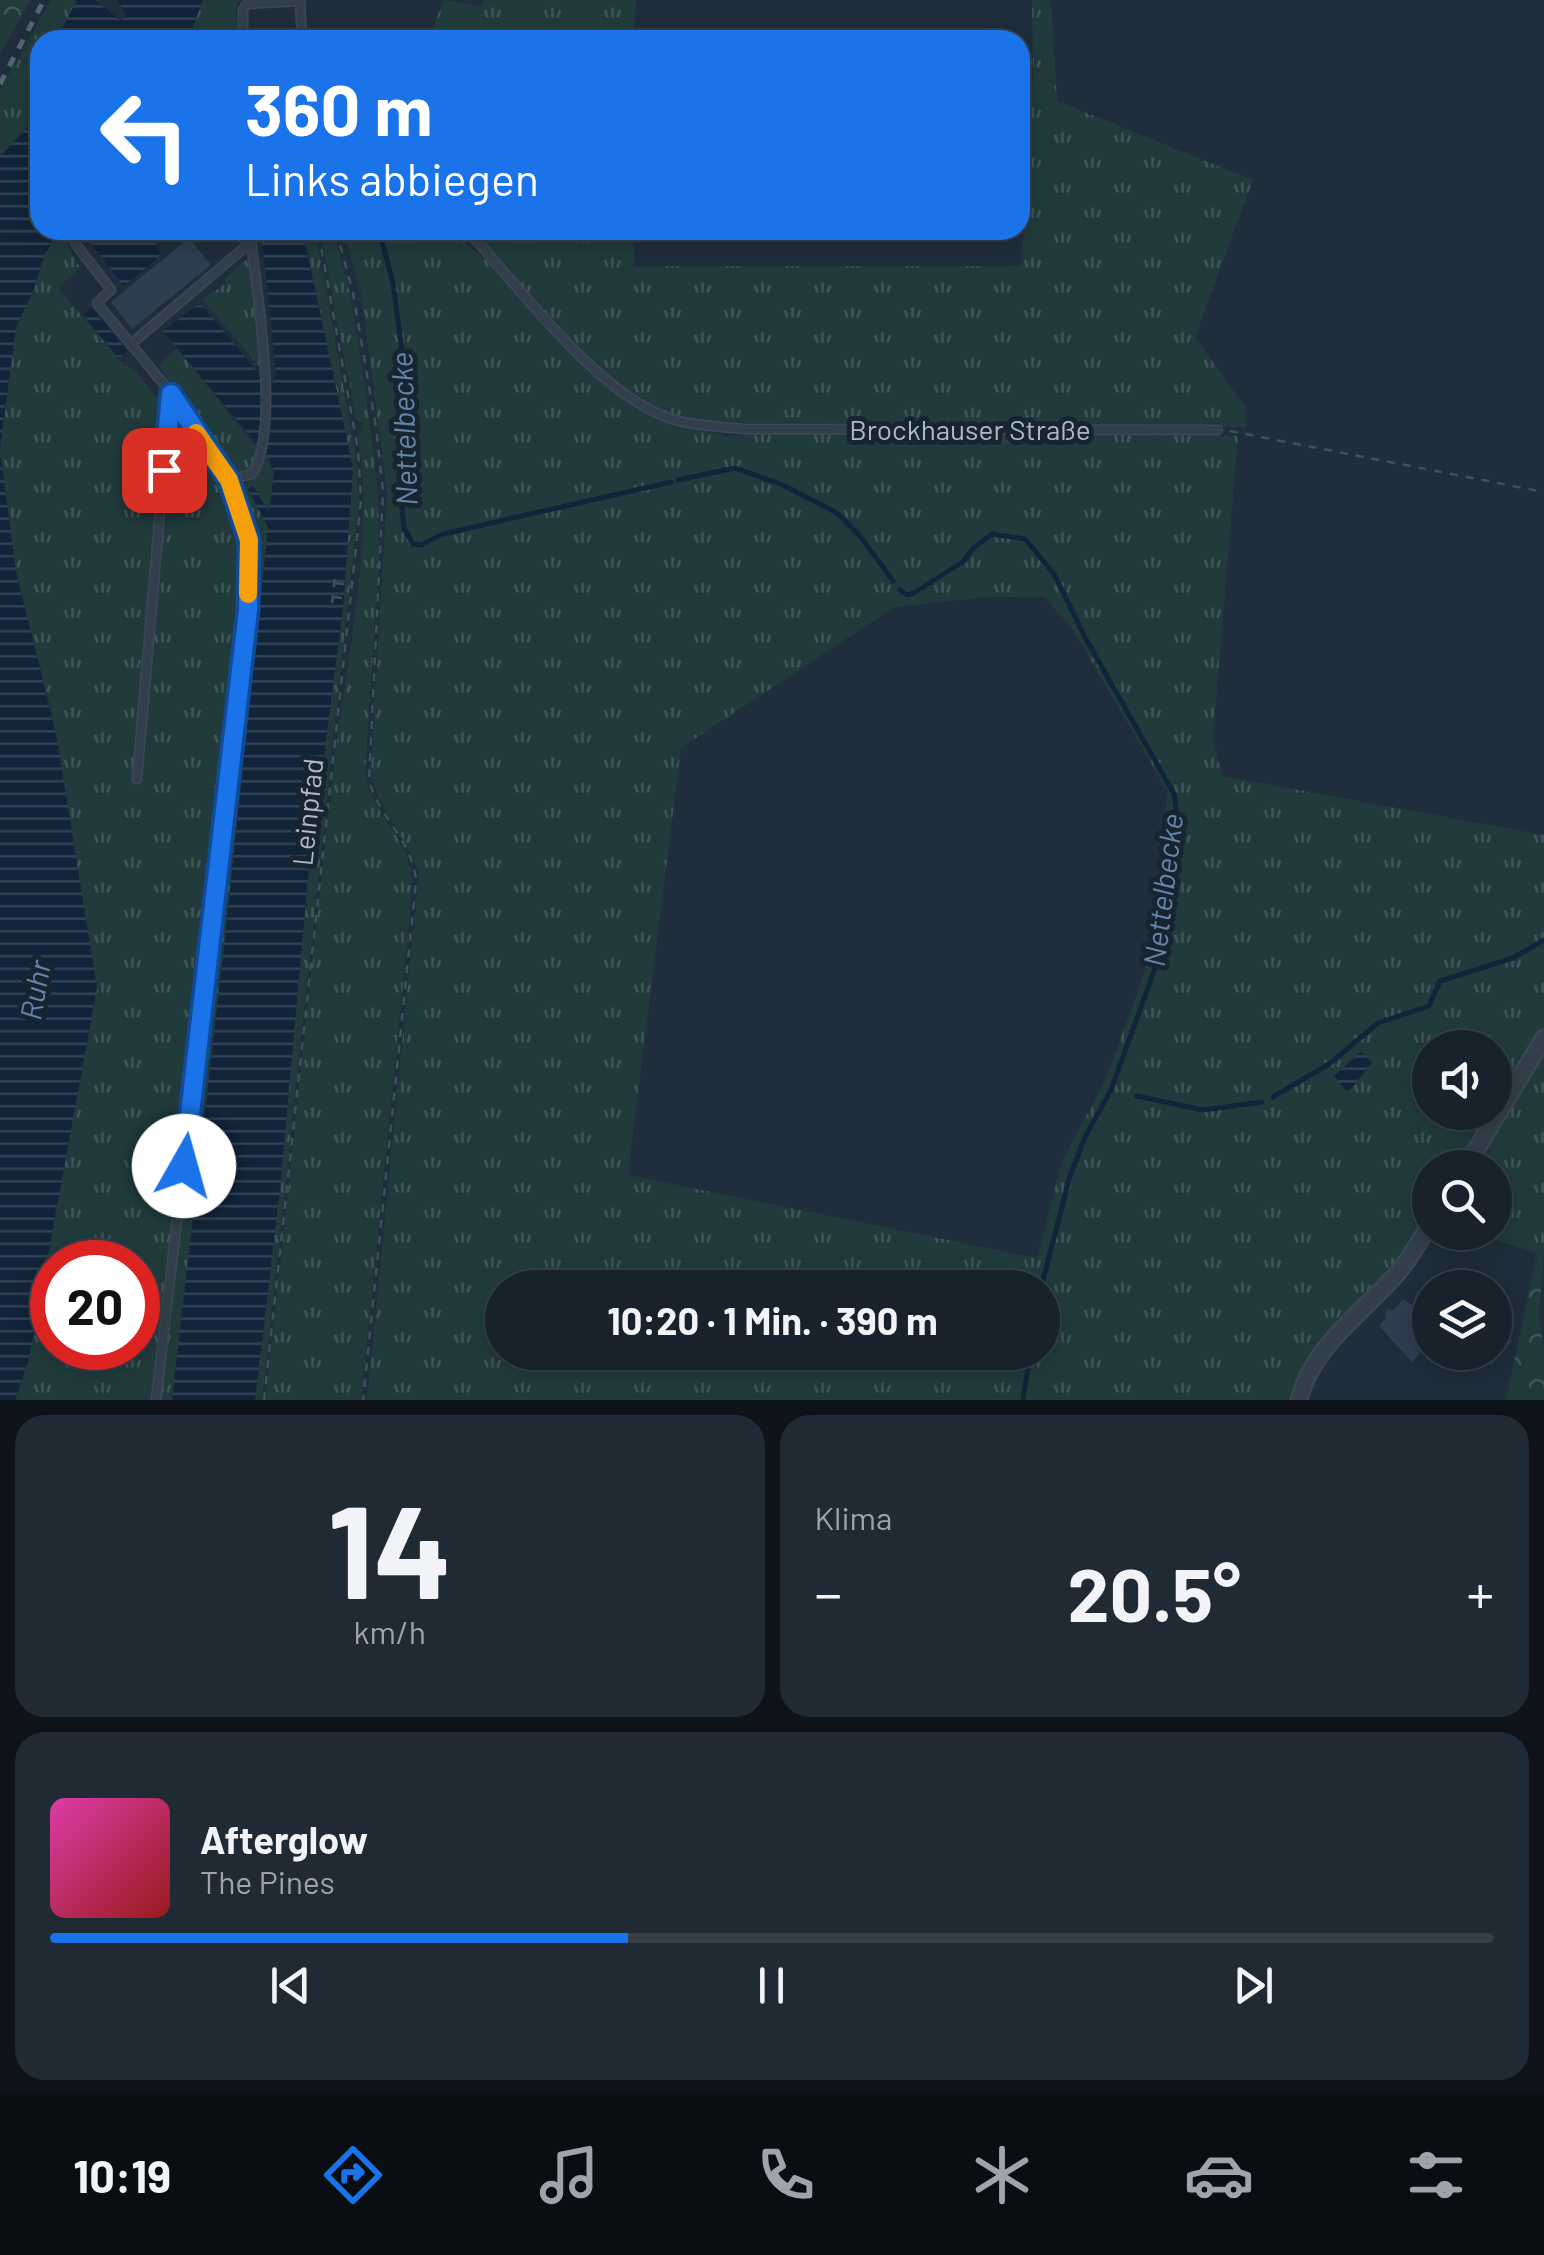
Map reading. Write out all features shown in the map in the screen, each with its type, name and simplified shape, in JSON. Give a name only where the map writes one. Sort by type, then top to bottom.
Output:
[{"type":"street","points":[[1476,1150],[1544,1038]]},
{"type":"street","points":[[1300,1400],[1302,1387],[1322,1350],[1395,1276],[1412,1250]]},
{"type":"lane","points":[[244,30],[245,6],[300,0],[302,30]]},
{"type":"lane","name":"Brockhauser Straße","points":[[476,240],[603,376],[638,404],[676,420],[744,429],[1218,430]]},
{"type":"lane","points":[[75,242],[111,290],[97,303],[171,394],[229,480],[249,540],[248,610],[156,1400]]},
{"type":"lane","points":[[131,344],[251,242]]},
{"type":"lane","points":[[229,480],[252,474],[261,457],[265,368],[251,242]]},
{"type":"lane","points":[[137,779],[171,394]]},
{"type":"path","name":"Leinpfad","points":[[264,1400],[361,500],[358,450],[320,240]]},
{"type":"path","points":[[338,240],[356,310],[383,491],[368,780],[410,854],[416,882],[363,1400]]},
{"type":"path","points":[[1218,430],[1544,492]]},
{"type":"path","points":[[332,603],[335,577]]},
{"type":"path","points":[[334,583],[353,586]]},
{"type":"path","points":[[332,596],[352,599]]},
{"type":"green space","points":[[0,0],[31,0],[0,54]]},
{"type":"green space","points":[[51,0],[77,0],[61,30],[34,30]]},
{"type":"green space","points":[[203,0],[239,0],[237,30],[192,30]]},
{"type":"green space","points":[[444,0],[482,6],[484,0],[636,0],[634,30],[432,30]]},
{"type":"green space","points":[[1032,0],[1051,0],[1057,101],[1253,180],[1195,337],[1246,408],[1246,427],[751,423],[682,417],[635,397],[610,378],[559,330],[480,240],[634,240],[634,266],[1021,266],[1023,240],[1030,240]]},
{"type":"green space","points":[[30,37],[30,124],[0,157],[0,90]]},
{"type":"green space","points":[[54,240],[65,240],[80,268],[58,288],[165,408],[180,415],[223,486],[251,479],[266,455],[274,473],[172,1400],[16,1400],[30,1353],[30,1370],[160,1370],[160,1240],[51,1240],[97,988],[52,714],[16,572],[0,451],[16,328],[44,256]]},
{"type":"green space","points":[[305,240],[317,240],[355,450],[359,500],[262,1400],[255,1400],[280,1188],[307,888],[343,607],[353,468]]},
{"type":"green space","points":[[322,240],[336,240],[350,293],[378,491],[379,556],[365,774],[373,799],[406,855],[412,891],[361,1400],[266,1400],[334,766],[357,599],[363,512],[357,434],[362,432],[362,424],[356,419]]},
{"type":"green space","points":[[347,240],[462,240],[495,268],[599,378],[638,408],[675,424],[727,436],[781,432],[1238,436],[1213,737],[1222,776],[1544,835],[1544,1029],[1512,1082],[1512,1030],[1412,1030],[1412,1130],[1483,1130],[1470,1150],[1412,1150],[1412,1244],[1293,1400],[367,1400],[419,872],[379,798],[371,772],[387,491],[361,294]],"holes":[[[988,597],[1044,597],[1072,628],[1168,792],[1144,974],[1106,1079],[1062,1161],[1037,1258],[628,1175],[681,748],[894,607]]]},
{"type":"green space","points":[[251,255],[263,363],[260,367],[203,300],[226,283],[224,280]]},
{"type":"green space","points":[[177,348],[258,450],[249,471],[228,474],[159,365]]},
{"type":"green space","points":[[1544,1055],[1544,1253],[1512,1245],[1512,1150],[1486,1150],[1498,1130],[1512,1130],[1512,1108]]},
{"type":"green space","points":[[1537,1253],[1544,1254],[1539,1313],[1544,1400],[1506,1400]]},
{"type":"water","points":[[77,0],[95,0],[120,20],[127,16],[117,0],[203,0],[192,30],[61,30]]},
{"type":"water","points":[[30,124],[30,240],[53,240],[16,328],[0,446],[0,157]]},
{"type":"water","points":[[88,240],[155,240],[161,255],[124,286]]},
{"type":"water","points":[[262,240],[304,240],[353,468],[343,607],[307,888],[280,1188],[255,1400],[172,1400],[268,528],[248,489],[253,486],[269,512],[274,473],[270,460],[163,331],[200,303],[260,375],[273,382],[276,371]]},
{"type":"water","points":[[91,308],[128,351],[119,358],[83,315]]},
{"type":"water","name":"Ruhr","points":[[0,451],[16,572],[57,739],[97,988],[51,1240],[30,1240],[29,1358],[15,1400],[0,1400]]},
{"type":"water","points":[[1361,1051],[1372,1063],[1346,1091],[1334,1076]]},
{"type":"building","points":[[187,240],[211,265],[132,329],[111,302]]},
{"type":"building","points":[[1403,1299],[1412,1305],[1412,1362],[1379,1326],[1386,1318],[1385,1312],[1394,1310]]},
{"type":"waterway","name":"Nettelbecke","points":[[382,240],[393,283],[404,367],[398,386],[401,499],[404,528],[413,544],[671,482]]},
{"type":"waterway","name":"Nettelbecke","points":[[678,480],[735,468],[783,485],[837,513],[860,536],[893,581]]},
{"type":"waterway","name":"Nettelbecke","points":[[900,590],[907,595],[914,593],[964,561],[972,549],[992,534],[1025,539],[1054,574],[1086,639],[1174,794],[1176,807],[1158,960],[1111,1090],[1085,1137],[1070,1176],[1046,1270]]},
{"type":"waterway","points":[[1273,1097],[1329,1064],[1378,1023],[1429,1006],[1440,981],[1513,958],[1544,940]]},
{"type":"waterway","points":[[1137,1096],[1203,1110],[1262,1102]]},
{"type":"waterway","name":"Nettelbecke","points":[[1023,1400],[1027,1370]]},
{"type":"railway","points":[[0,84],[44,0]]},
{"type":"slow traffic","points":[[196,433],[229,480],[249,540],[248,594]]},
{"type":"route","points":[[164,470],[171,394],[229,480],[249,540],[248,610],[184,1166]]}]
